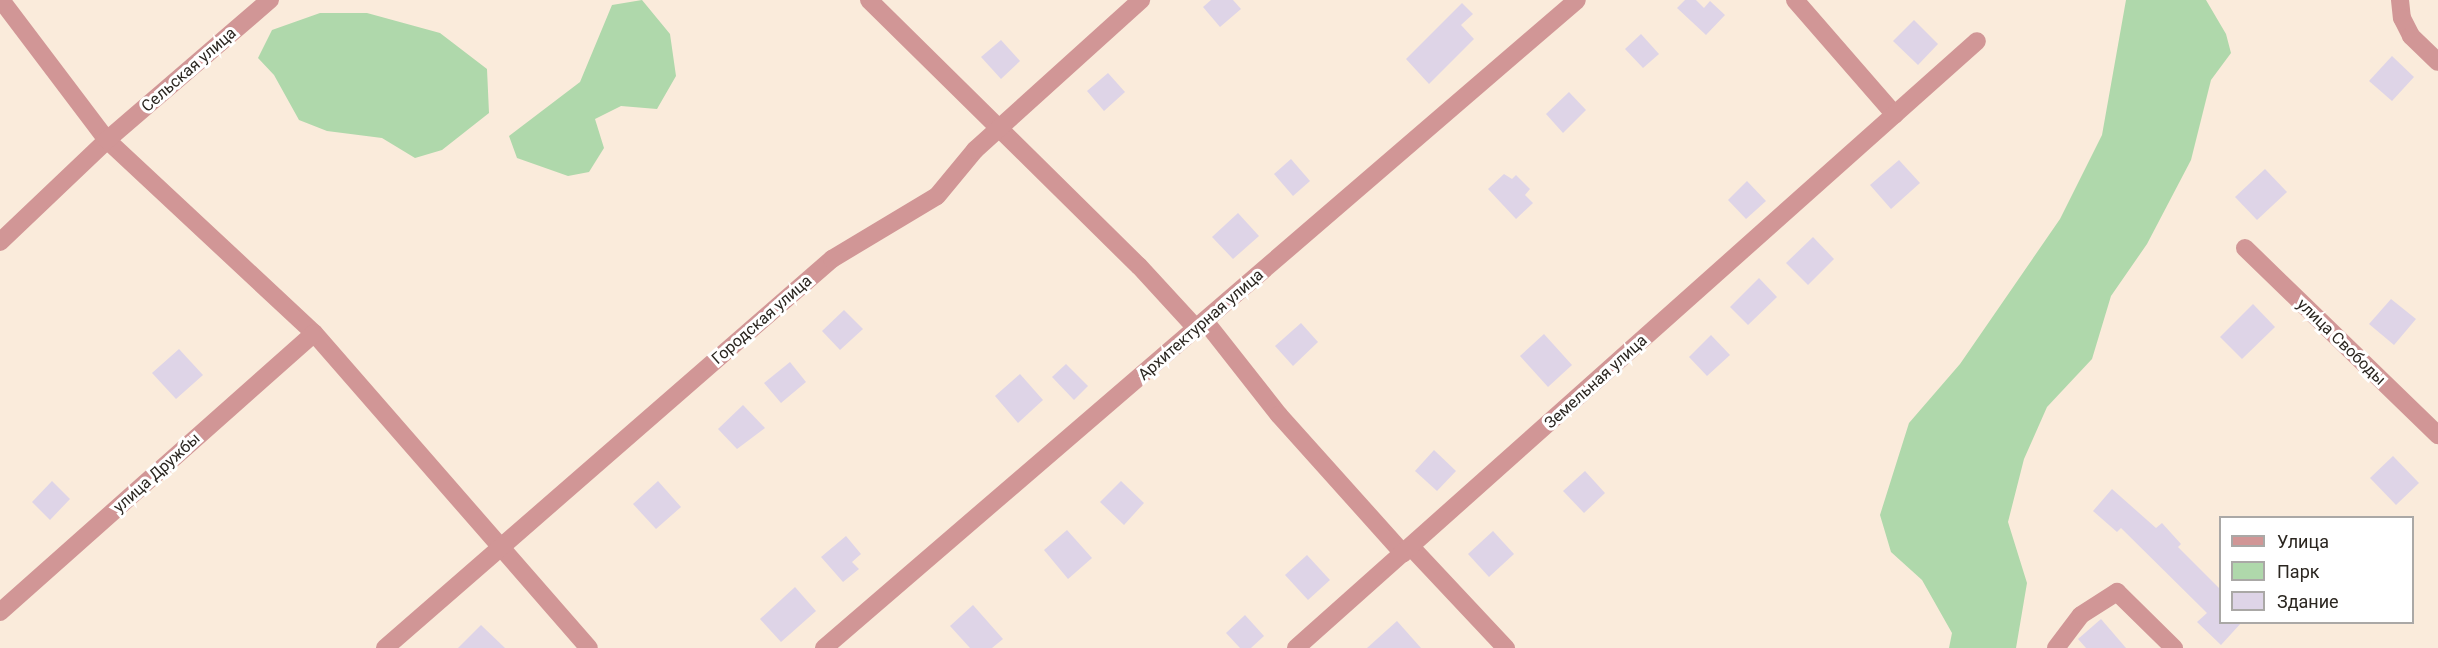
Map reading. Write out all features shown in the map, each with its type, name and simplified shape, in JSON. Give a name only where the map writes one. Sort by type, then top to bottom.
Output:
[{"type":"street","points":[[1,0],[107,140],[314,333],[589,648]]},
{"type":"street","name":"Сельская улица","points":[[0,242],[107,140],[270,0]]},
{"type":"street","points":[[869,0],[1201,325],[1279,415],[1407,550],[1506,648]]},
{"type":"street","name":"Городская улица","points":[[385,648],[832,259],[937,196],[975,150],[1043,84],[1140,0]]},
{"type":"street","name":"Архитектурная улица","points":[[824,648],[1577,0]]},
{"type":"street","points":[[1795,0],[1895,115]]},
{"type":"street","points":[[2400,0],[2402,18],[2411,36],[2438,62]]},
{"type":"street","name":"Земельная улица","points":[[1296,648],[1977,41]]},
{"type":"street","name":"улица Свободы","points":[[2245,248],[2438,435]]},
{"type":"street","name":"улица Дружбы","points":[[0,612],[314,333]]},
{"type":"street","points":[[2056,648],[2081,615],[2117,592],[2174,648]]},
{"type":"green space","points":[[642,0],[670,34],[676,76],[657,109],[621,106],[595,119],[604,148],[589,172],[568,176],[517,158],[509,136],[580,82],[612,5]]},
{"type":"green space","points":[[2126,0],[2206,0],[2226,34],[2231,53],[2211,80],[2191,160],[2147,244],[2111,296],[2092,359],[2047,407],[2024,459],[2008,522],[2027,583],[2016,648],[1949,648],[1952,633],[1922,580],[1891,552],[1880,515],[1909,423],[1960,364],[2060,219],[2102,135]]},
{"type":"green space","points":[[320,13],[367,13],[440,33],[487,69],[489,113],[442,150],[415,158],[382,138],[327,131],[299,120],[274,75],[258,58],[272,30]]},
{"type":"building","points":[[1211,0],[1233,0],[1241,9],[1220,27],[1203,7]]},
{"type":"building","points":[[1685,0],[1696,0],[1704,8],[1710,1],[1725,15],[1706,35],[1677,8]]},
{"type":"building","points":[[1462,3],[1473,14],[1461,25],[1474,39],[1429,84],[1406,59]]},
{"type":"building","points":[[1914,20],[1938,44],[1918,65],[1893,41]]},
{"type":"building","points":[[1641,34],[1659,54],[1643,68],[1625,49]]},
{"type":"building","points":[[1001,40],[1020,61],[1001,79],[981,57]]},
{"type":"building","points":[[2392,56],[2414,77],[2392,101],[2369,81]]},
{"type":"building","points":[[1108,73],[1125,92],[1104,111],[1087,91]]},
{"type":"building","points":[[1569,92],[1586,110],[1563,133],[1546,114]]},
{"type":"building","points":[[1291,159],[1310,181],[1293,196],[1274,174]]},
{"type":"building","points":[[1899,160],[1920,183],[1891,209],[1870,185]]},
{"type":"building","points":[[2265,169],[2287,192],[2257,220],[2235,197]]},
{"type":"building","points":[[1504,174],[1512,179],[1516,175],[1530,189],[1525,195],[1533,203],[1516,219],[1488,189]]},
{"type":"building","points":[[1747,181],[1766,201],[1746,219],[1728,200]]},
{"type":"building","points":[[1238,213],[1259,236],[1233,259],[1212,237]]},
{"type":"building","points":[[1813,237],[1834,259],[1808,285],[1786,263]]},
{"type":"building","points":[[1759,278],[1777,297],[1748,325],[1730,307]]},
{"type":"building","points":[[2391,299],[2416,319],[2394,345],[2369,324]]},
{"type":"building","points":[[2253,304],[2275,327],[2242,359],[2220,337]]},
{"type":"building","points":[[844,310],[863,329],[840,350],[822,331]]},
{"type":"building","points":[[1301,323],[1318,342],[1293,366],[1275,346]]},
{"type":"building","points":[[1544,334],[1572,365],[1548,387],[1520,356]]},
{"type":"building","points":[[1711,335],[1730,355],[1707,376],[1689,357]]},
{"type":"building","points":[[179,349],[203,375],[176,399],[152,373]]},
{"type":"building","points":[[790,362],[806,382],[781,403],[764,383]]},
{"type":"building","points":[[1066,364],[1088,386],[1074,400],[1052,377]]},
{"type":"building","points":[[1020,374],[1043,400],[1018,423],[995,396]]},
{"type":"building","points":[[743,405],[765,428],[737,449],[718,429]]},
{"type":"building","points":[[1434,450],[1456,471],[1437,491],[1415,471]]},
{"type":"building","points":[[2393,456],[2419,483],[2396,505],[2370,478]]},
{"type":"building","points":[[1585,471],[1605,493],[1584,513],[1563,491]]},
{"type":"building","points":[[52,481],[70,499],[50,520],[32,502]]},
{"type":"building","points":[[658,481],[681,507],[656,529],[633,504]]},
{"type":"building","points":[[1121,481],[1144,503],[1124,525],[1100,502]]},
{"type":"building","points":[[2112,489],[2156,528],[2162,523],[2181,544],[2178,547],[2219,588],[2219,624],[2240,624],[2221,645],[2197,622],[2207,613],[2121,528],[2117,532],[2093,511]]},
{"type":"building","points":[[1067,530],[1092,558],[1068,579],[1044,550]]},
{"type":"building","points":[[1493,531],[1514,554],[1489,577],[1468,554]]},
{"type":"building","points":[[846,536],[861,554],[852,562],[859,569],[843,582],[821,557]]},
{"type":"building","points":[[1307,555],[1330,580],[1308,600],[1285,575]]},
{"type":"building","points":[[795,587],[816,611],[781,642],[760,619]]},
{"type":"building","points":[[973,605],[1003,639],[992,648],[970,648],[950,626]]},
{"type":"building","points":[[1245,615],[1264,636],[1251,648],[1240,648],[1226,633]]},
{"type":"building","points":[[2101,619],[2126,648],[2086,648],[2078,639]]},
{"type":"building","points":[[1397,621],[1421,648],[1367,648]]},
{"type":"building","points":[[481,625],[505,648],[458,648]]}]
